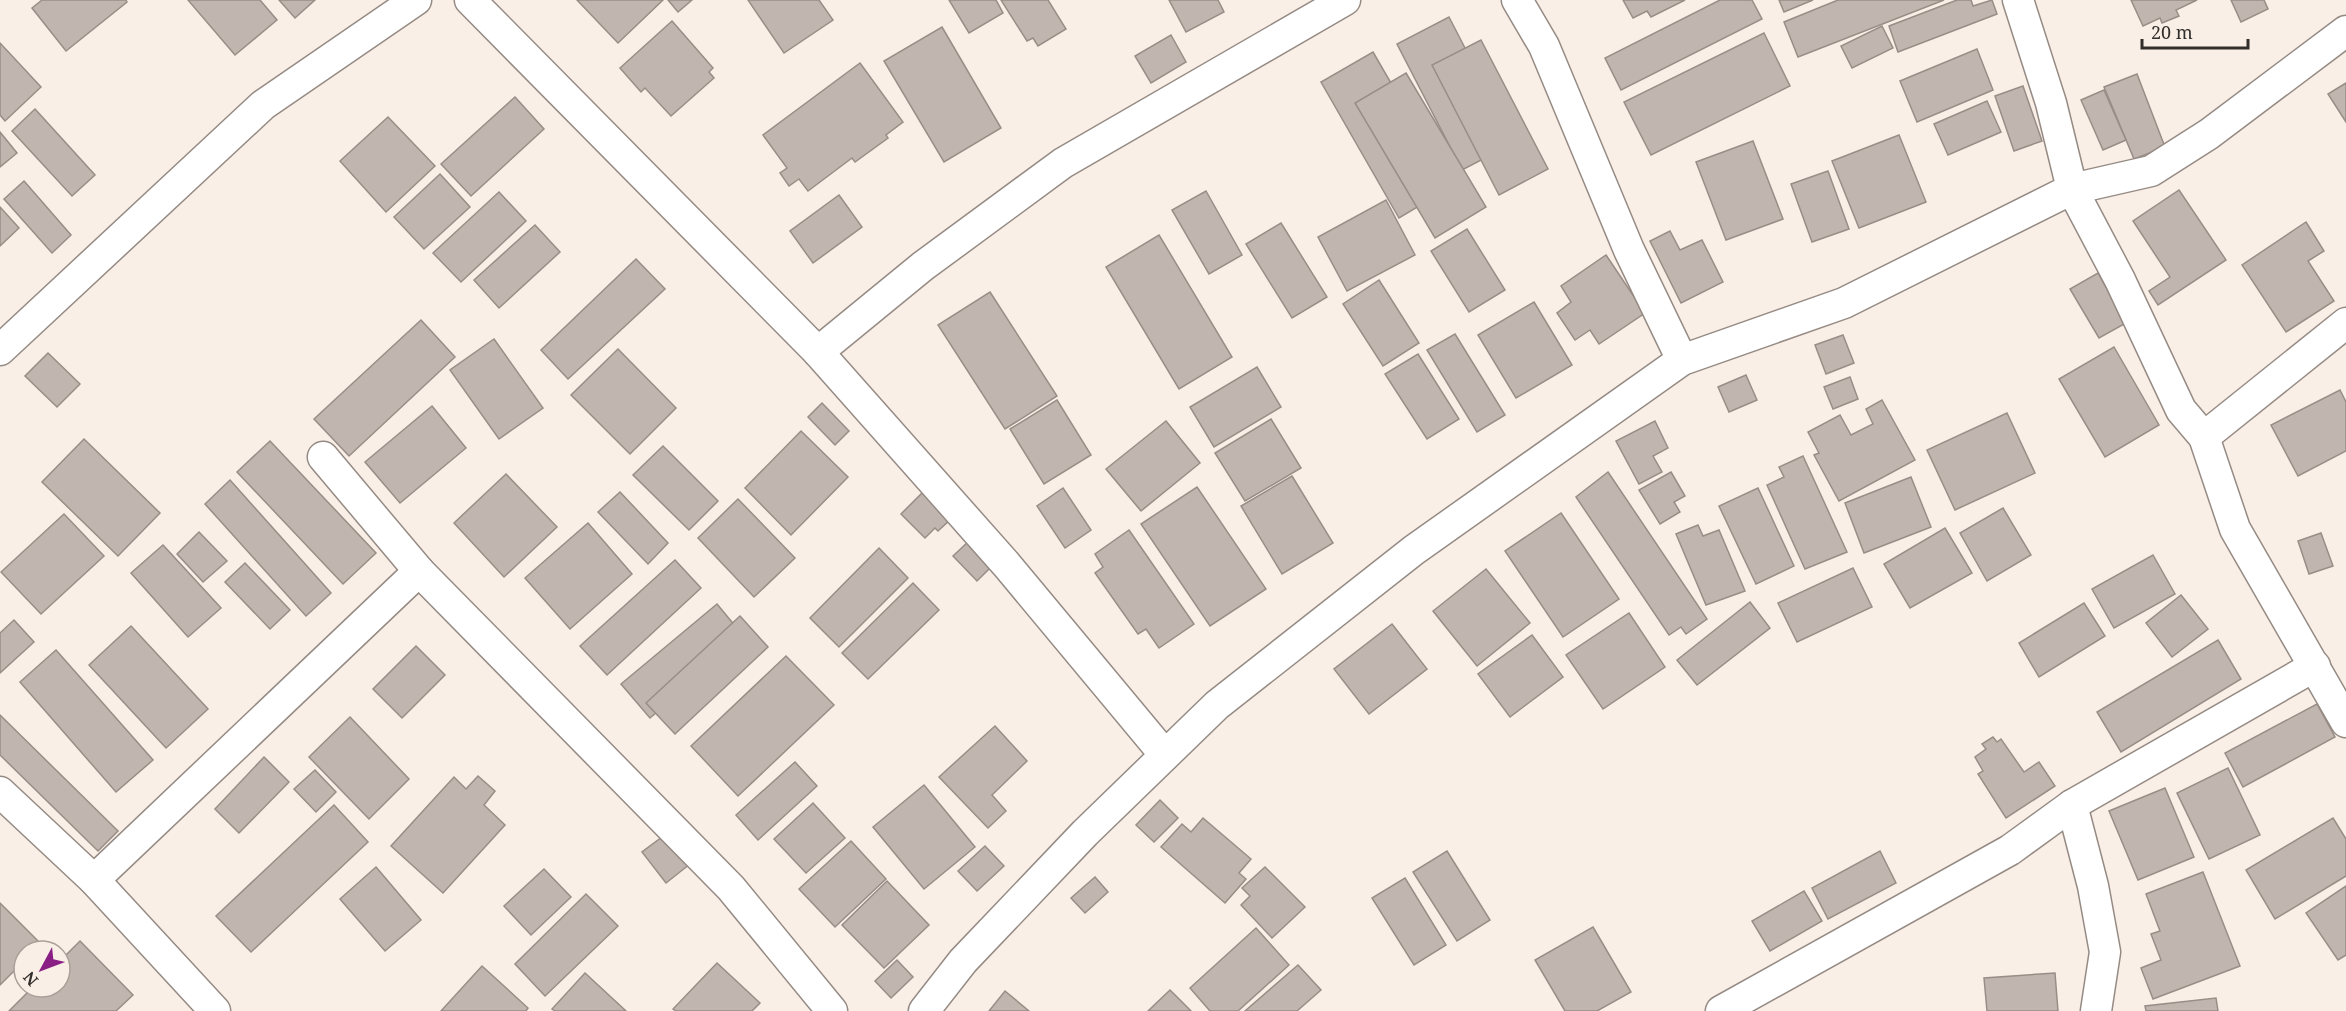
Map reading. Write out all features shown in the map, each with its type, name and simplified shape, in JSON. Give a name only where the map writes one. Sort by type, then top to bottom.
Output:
[{"type":"street","points":[[0,350],[263,105],[416,0]]},
{"type":"street","points":[[470,0],[818,352],[1006,564],[1165,755]]},
{"type":"street","points":[[818,352],[923,266],[1063,163],[1345,0]]},
{"type":"street","points":[[1517,0],[1544,46],[1629,250],[1682,360]]},
{"type":"street","points":[[2018,0],[2051,103],[2072,189],[2120,280],[2181,410],[2204,437],[2235,529],[2346,722]]},
{"type":"street","points":[[924,1011],[963,961],[1085,833],[1217,705],[1414,550],[1682,360],[1844,303],[2072,189],[2151,171],[2209,134],[2346,31]]},
{"type":"street","points":[[2204,437],[2346,323]]},
{"type":"street","points":[[323,457],[419,571],[731,888],[832,1011]]},
{"type":"street","points":[[94,880],[419,571]]},
{"type":"street","points":[[1721,1011],[2010,850],[2072,805],[2314,666]]},
{"type":"street","points":[[0,792],[94,880],[215,1011]]},
{"type":"street","points":[[2072,805],[2093,886],[2105,952],[2096,1011]]},
{"type":"building","points":[[42,0],[126,0],[127,2],[66,51],[32,8]]},
{"type":"building","points":[[188,0],[260,0],[277,20],[235,55]]},
{"type":"building","points":[[279,0],[315,0],[295,18]]},
{"type":"building","points":[[577,0],[663,0],[618,43]]},
{"type":"building","points":[[668,0],[692,0],[678,12]]},
{"type":"building","points":[[748,0],[819,0],[833,20],[784,53]]},
{"type":"building","points":[[949,0],[996,0],[1003,13],[969,33]]},
{"type":"building","points":[[1001,0],[1048,0],[1066,29],[1038,46],[1033,38],[1027,41]]},
{"type":"building","points":[[1169,0],[1218,0],[1224,12],[1186,32]]},
{"type":"building","points":[[1623,0],[1685,0],[1651,17],[1647,11],[1633,18]]},
{"type":"building","points":[[1720,0],[1752,0],[1762,19],[1621,90],[1605,58]]},
{"type":"building","points":[[1779,0],[1813,0],[1784,12]]},
{"type":"building","points":[[1838,0],[1944,0],[1798,57],[1784,22]]},
{"type":"building","points":[[1957,0],[1971,0],[1973,6],[1992,0],[1997,14],[1898,52],[1889,26]]},
{"type":"building","points":[[2131,0],[2197,0],[2176,10],[2179,16],[2162,23],[2160,18],[2143,26]]},
{"type":"building","points":[[2231,0],[2264,0],[2268,9],[2241,22]]},
{"type":"building","points":[[1449,17],[1514,143],[1462,170],[1397,44]]},
{"type":"building","points":[[672,21],[713,68],[709,72],[714,78],[671,116],[645,88],[641,92],[620,68]]},
{"type":"building","points":[[1882,26],[1893,48],[1852,68],[1841,46]]},
{"type":"building","points":[[942,27],[1001,128],[944,162],[884,61]]},
{"type":"building","points":[[1764,33],[1790,86],[1651,155],[1624,102]]},
{"type":"building","points":[[1171,35],[1186,62],[1151,83],[1135,56]]},
{"type":"building","points":[[1481,40],[1548,169],[1499,195],[1432,65]]},
{"type":"building","points":[[0,43],[41,87],[5,121],[0,115]]},
{"type":"building","points":[[1977,49],[1993,90],[1917,122],[1900,81]]},
{"type":"building","points":[[1373,52],[1451,187],[1399,218],[1321,82]]},
{"type":"building","points":[[860,63],[903,122],[886,135],[888,138],[855,162],[852,158],[808,191],[799,179],[789,186],[780,173],[787,168],[763,135]]},
{"type":"building","points":[[1406,73],[1486,207],[1435,238],[1355,103]]},
{"type":"building","points":[[2137,74],[2165,147],[2134,159],[2104,87]]},
{"type":"building","points":[[2346,83],[2346,122],[2328,94]]},
{"type":"building","points":[[2023,86],[2042,141],[2014,151],[1995,96]]},
{"type":"building","points":[[2104,90],[2126,140],[2103,150],[2081,100]]},
{"type":"building","points":[[515,97],[544,129],[471,196],[441,164]]},
{"type":"building","points":[[1987,101],[2001,132],[1948,155],[1934,124]]},
{"type":"building","points":[[35,109],[95,175],[72,196],[12,131]]},
{"type":"building","points":[[388,117],[435,166],[386,212],[340,161]]},
{"type":"building","points":[[0,132],[17,153],[0,167]]},
{"type":"building","points":[[1899,135],[1926,202],[1859,228],[1832,161]]},
{"type":"building","points":[[1753,141],[1783,219],[1726,240],[1696,162]]},
{"type":"building","points":[[1828,171],[1849,229],[1812,242],[1791,184]]},
{"type":"building","points":[[440,174],[470,207],[424,249],[394,217]]},
{"type":"building","points":[[24,181],[71,235],[52,253],[4,199]]},
{"type":"building","points":[[2179,190],[2226,260],[2158,305],[2149,291],[2170,277],[2133,221]]},
{"type":"building","points":[[1206,191],[1242,255],[1209,274],[1172,210]]},
{"type":"building","points":[[499,192],[526,221],[461,282],[433,253]]},
{"type":"building","points":[[839,195],[862,227],[813,263],[790,231]]},
{"type":"building","points":[[1386,200],[1415,255],[1347,291],[1318,237]]},
{"type":"building","points":[[0,207],[19,228],[0,246]]},
{"type":"building","points":[[2306,222],[2324,251],[2308,261],[2334,301],[2286,332],[2242,265]]},
{"type":"building","points":[[1281,223],[1327,297],[1292,318],[1246,244]]},
{"type":"building","points":[[535,225],[560,252],[499,308],[474,280]]},
{"type":"building","points":[[1467,229],[1505,290],[1469,312],[1431,251]]},
{"type":"building","points":[[1670,231],[1680,250],[1702,240],[1723,282],[1681,303],[1650,241]]},
{"type":"building","points":[[1159,235],[1232,357],[1179,389],[1106,267]]},
{"type":"building","points":[[1606,255],[1645,313],[1599,344],[1590,330],[1575,340],[1557,313],[1571,302],[1561,286]]},
{"type":"building","points":[[636,259],[665,289],[568,379],[541,350]]},
{"type":"building","points":[[2098,273],[2126,323],[2099,338],[2070,289]]},
{"type":"building","points":[[1379,280],[1419,343],[1383,366],[1343,304]]},
{"type":"building","points":[[990,292],[1057,396],[1005,429],[938,325]]},
{"type":"building","points":[[1534,302],[1572,365],[1516,398],[1478,335]]},
{"type":"building","points":[[421,320],[455,357],[349,456],[314,419]]},
{"type":"building","points":[[1455,334],[1505,415],[1477,432],[1427,350]]},
{"type":"building","points":[[1843,335],[1854,363],[1826,374],[1815,345]]},
{"type":"building","points":[[494,339],[543,408],[499,439],[450,370]]},
{"type":"building","points":[[2114,347],[2159,425],[2105,457],[2059,379]]},
{"type":"building","points":[[618,349],[676,408],[630,454],[571,395]]},
{"type":"building","points":[[48,353],[80,384],[57,407],[25,376]]},
{"type":"building","points":[[1418,354],[1459,419],[1427,439],[1385,374]]},
{"type":"building","points":[[1257,367],[1281,407],[1214,447],[1190,407]]},
{"type":"building","points":[[1746,375],[1757,400],[1729,412],[1718,387]]},
{"type":"building","points":[[1850,377],[1858,399],[1833,409],[1824,387]]},
{"type":"building","points":[[2340,390],[2346,402],[2346,451],[2298,476],[2271,425]]},
{"type":"building","points":[[1057,400],[1091,455],[1044,484],[1010,429]]},
{"type":"building","points":[[1882,400],[1915,460],[1839,501],[1814,455],[1819,453],[1808,432],[1840,415],[1851,435],[1873,424],[1866,409]]},
{"type":"building","points":[[822,403],[849,431],[835,445],[808,417]]},
{"type":"building","points":[[432,406],[466,448],[400,503],[365,462]]},
{"type":"building","points":[[2007,413],[2035,473],[1955,510],[1927,450]]},
{"type":"building","points":[[1271,419],[1301,468],[1245,501],[1215,453]]},
{"type":"building","points":[[1166,421],[1200,463],[1141,511],[1106,469]]},
{"type":"building","points":[[1655,421],[1668,448],[1653,456],[1662,472],[1639,484],[1616,441]]},
{"type":"building","points":[[801,431],[848,477],[791,535],[745,488]]},
{"type":"building","points":[[84,439],[160,513],[118,556],[42,482]]},
{"type":"building","points":[[270,441],[376,553],[343,584],[237,472]]},
{"type":"building","points":[[663,446],[718,501],[689,530],[633,475]]},
{"type":"building","points":[[1803,456],[1847,552],[1805,569],[1767,485],[1784,477],[1779,467]]},
{"type":"building","points":[[1608,472],[1707,619],[1686,634],[1681,627],[1669,635],[1576,497]]},
{"type":"building","points":[[1671,472],[1685,496],[1674,502],[1680,512],[1660,524],[1639,490]]},
{"type":"building","points":[[506,474],[557,527],[504,577],[454,523]]},
{"type":"building","points":[[1292,476],[1333,543],[1282,574],[1241,506]]},
{"type":"building","points":[[1911,477],[1931,527],[1864,553],[1845,503]]},
{"type":"building","points":[[230,480],[331,593],[306,616],[205,504]]},
{"type":"building","points":[[1197,487],[1266,589],[1210,626],[1141,524]]},
{"type":"building","points":[[1063,488],[1091,530],[1065,548],[1037,506]]},
{"type":"building","points":[[1758,488],[1794,566],[1756,584],[1719,506]]},
{"type":"building","points":[[620,492],[668,543],[648,564],[598,512]]},
{"type":"building","points":[[922,493],[951,519],[938,531],[935,528],[925,538],[901,514]]},
{"type":"building","points":[[738,499],[795,558],[754,597],[698,538]]},
{"type":"building","points":[[2003,508],[2031,555],[1987,581],[1960,533]]},
{"type":"building","points":[[1561,513],[1619,599],[1563,637],[1505,551]]},
{"type":"building","points":[[64,514],[104,556],[41,614],[1,572]]},
{"type":"building","points":[[588,523],[632,574],[570,629],[525,578]]},
{"type":"building","points":[[1698,525],[1703,536],[1719,530],[1745,591],[1706,605],[1676,534]]},
{"type":"building","points":[[1945,528],[1972,573],[1910,608],[1884,564]]},
{"type":"building","points":[[1129,530],[1194,624],[1159,648],[1146,629],[1138,634],[1095,573],[1103,567],[1095,554]]},
{"type":"building","points":[[199,532],[227,561],[203,582],[177,554]]},
{"type":"building","points":[[2321,533],[2333,566],[2309,574],[2298,541]]},
{"type":"building","points":[[970,540],[993,565],[977,581],[953,556]]},
{"type":"building","points":[[163,545],[221,608],[188,637],[131,573]]},
{"type":"building","points":[[879,548],[908,578],[839,647],[810,618]]},
{"type":"building","points":[[2153,555],[2175,594],[2114,628],[2092,589]]},
{"type":"building","points":[[675,560],[701,588],[607,675],[580,646]]},
{"type":"building","points":[[245,563],[290,610],[270,629],[225,582]]},
{"type":"building","points":[[1853,568],[1872,607],[1797,642],[1778,603]]},
{"type":"building","points":[[1486,569],[1530,623],[1477,666],[1433,611]]},
{"type":"building","points":[[913,583],[939,610],[868,679],[842,653]]},
{"type":"building","points":[[2181,595],[2208,629],[2172,657],[2146,623]]},
{"type":"building","points":[[1750,602],[1770,628],[1697,685],[1677,660]]},
{"type":"building","points":[[2084,603],[2105,636],[2039,677],[2019,643]]},
{"type":"building","points":[[717,604],[745,638],[650,718],[621,684]]},
{"type":"building","points":[[1629,613],[1665,667],[1603,709],[1566,655]]},
{"type":"building","points":[[740,616],[768,647],[675,734],[646,703]]},
{"type":"building","points":[[14,620],[34,642],[0,673],[0,633]]},
{"type":"building","points":[[1392,624],[1427,669],[1369,714],[1334,669]]},
{"type":"building","points":[[131,626],[208,709],[166,748],[89,665]]},
{"type":"building","points":[[1532,635],[1563,677],[1510,717],[1478,674]]},
{"type":"building","points":[[2218,640],[2241,679],[2121,752],[2097,712]]},
{"type":"building","points":[[416,646],[445,675],[402,718],[373,689]]},
{"type":"building","points":[[56,650],[153,760],[116,792],[20,682]]},
{"type":"building","points":[[786,656],[834,705],[738,796],[691,746]]},
{"type":"building","points":[[2317,704],[2335,737],[2243,787],[2225,753]]},
{"type":"building","points":[[0,715],[118,831],[98,851],[0,755]]},
{"type":"building","points":[[350,717],[409,779],[369,819],[309,757]]},
{"type":"building","points":[[995,726],[1027,761],[992,795],[1006,811],[988,828],[939,777]]},
{"type":"building","points":[[1993,737],[1997,742],[2001,739],[2024,772],[2039,762],[2055,786],[2006,818],[1978,774],[1983,771],[1975,757],[1986,749],[1982,744]]},
{"type":"building","points":[[264,757],[289,782],[239,833],[215,809]]},
{"type":"building","points":[[795,762],[817,786],[758,840],[736,815]]},
{"type":"building","points":[[2228,768],[2260,835],[2209,859],[2177,793]]},
{"type":"building","points":[[315,770],[336,792],[316,812],[294,789]]},
{"type":"building","points":[[478,776],[495,791],[484,805],[505,825],[443,893],[391,846],[454,777],[466,789]]},
{"type":"building","points":[[924,785],[975,847],[924,889],[873,827]]},
{"type":"building","points":[[2165,788],[2194,857],[2138,880],[2109,811]]},
{"type":"building","points":[[1160,800],[1178,818],[1154,842],[1136,825]]},
{"type":"building","points":[[813,803],[845,838],[806,873],[774,839]]},
{"type":"building","points":[[334,805],[368,842],[251,952],[216,916]]},
{"type":"building","points":[[1203,818],[1251,859],[1239,873],[1246,879],[1225,903],[1161,847],[1182,824],[1191,832]]},
{"type":"building","points":[[2333,818],[2346,839],[2346,876],[2275,919],[2246,870]]},
{"type":"building","points":[[666,834],[690,864],[666,883],[642,852]]},
{"type":"building","points":[[851,841],[886,879],[835,927],[799,889]]},
{"type":"building","points":[[985,846],[1004,866],[977,891],[958,871]]},
{"type":"building","points":[[1447,851],[1490,920],[1457,941],[1413,872]]},
{"type":"building","points":[[1880,851],[1896,883],[1828,919],[1812,888]]},
{"type":"building","points":[[376,867],[421,920],[385,951],[340,899]]},
{"type":"building","points":[[1265,867],[1305,907],[1272,938],[1241,905],[1250,896],[1242,888]]},
{"type":"building","points":[[544,869],[571,897],[531,935],[504,906]]},
{"type":"building","points":[[2203,872],[2240,966],[2153,999],[2141,968],[2161,960],[2151,934],[2160,931],[2146,894]]},
{"type":"building","points":[[1095,877],[1108,892],[1085,913],[1071,898]]},
{"type":"building","points":[[1405,878],[1446,945],[1414,965],[1372,898]]},
{"type":"building","points":[[887,881],[929,925],[884,968],[842,925]]},
{"type":"building","points":[[2346,886],[2346,955],[2338,960],[2306,913]]},
{"type":"building","points":[[1804,891],[1822,921],[1770,951],[1752,921]]},
{"type":"building","points":[[586,894],[618,926],[545,996],[515,964]]},
{"type":"building","points":[[0,903],[36,939],[12,939],[12,973],[0,985]]},
{"type":"building","points":[[1593,927],[1631,992],[1597,1011],[1565,1011],[1535,960]]},
{"type":"building","points":[[1256,928],[1289,965],[1238,1011],[1210,1011],[1190,988]]},
{"type":"building","points":[[80,941],[133,995],[116,1011],[9,1011],[21,999],[72,999],[72,949]]},
{"type":"building","points":[[897,960],[913,977],[891,998],[875,981]]},
{"type":"building","points":[[717,963],[760,1003],[752,1011],[676,1011],[673,1009]]},
{"type":"building","points":[[1298,965],[1321,990],[1297,1011],[1245,1011]]},
{"type":"building","points":[[482,966],[528,1008],[526,1011],[441,1011]]},
{"type":"building","points":[[585,973],[626,1011],[555,1011],[552,1009]]},
{"type":"building","points":[[2055,973],[2058,1011],[1987,1011],[1984,978]]},
{"type":"building","points":[[1170,990],[1191,1011],[1148,1011]]},
{"type":"building","points":[[1005,991],[1029,1011],[989,1011]]},
{"type":"building","points":[[2216,998],[2218,1011],[2146,1011],[2145,1006]]}]
